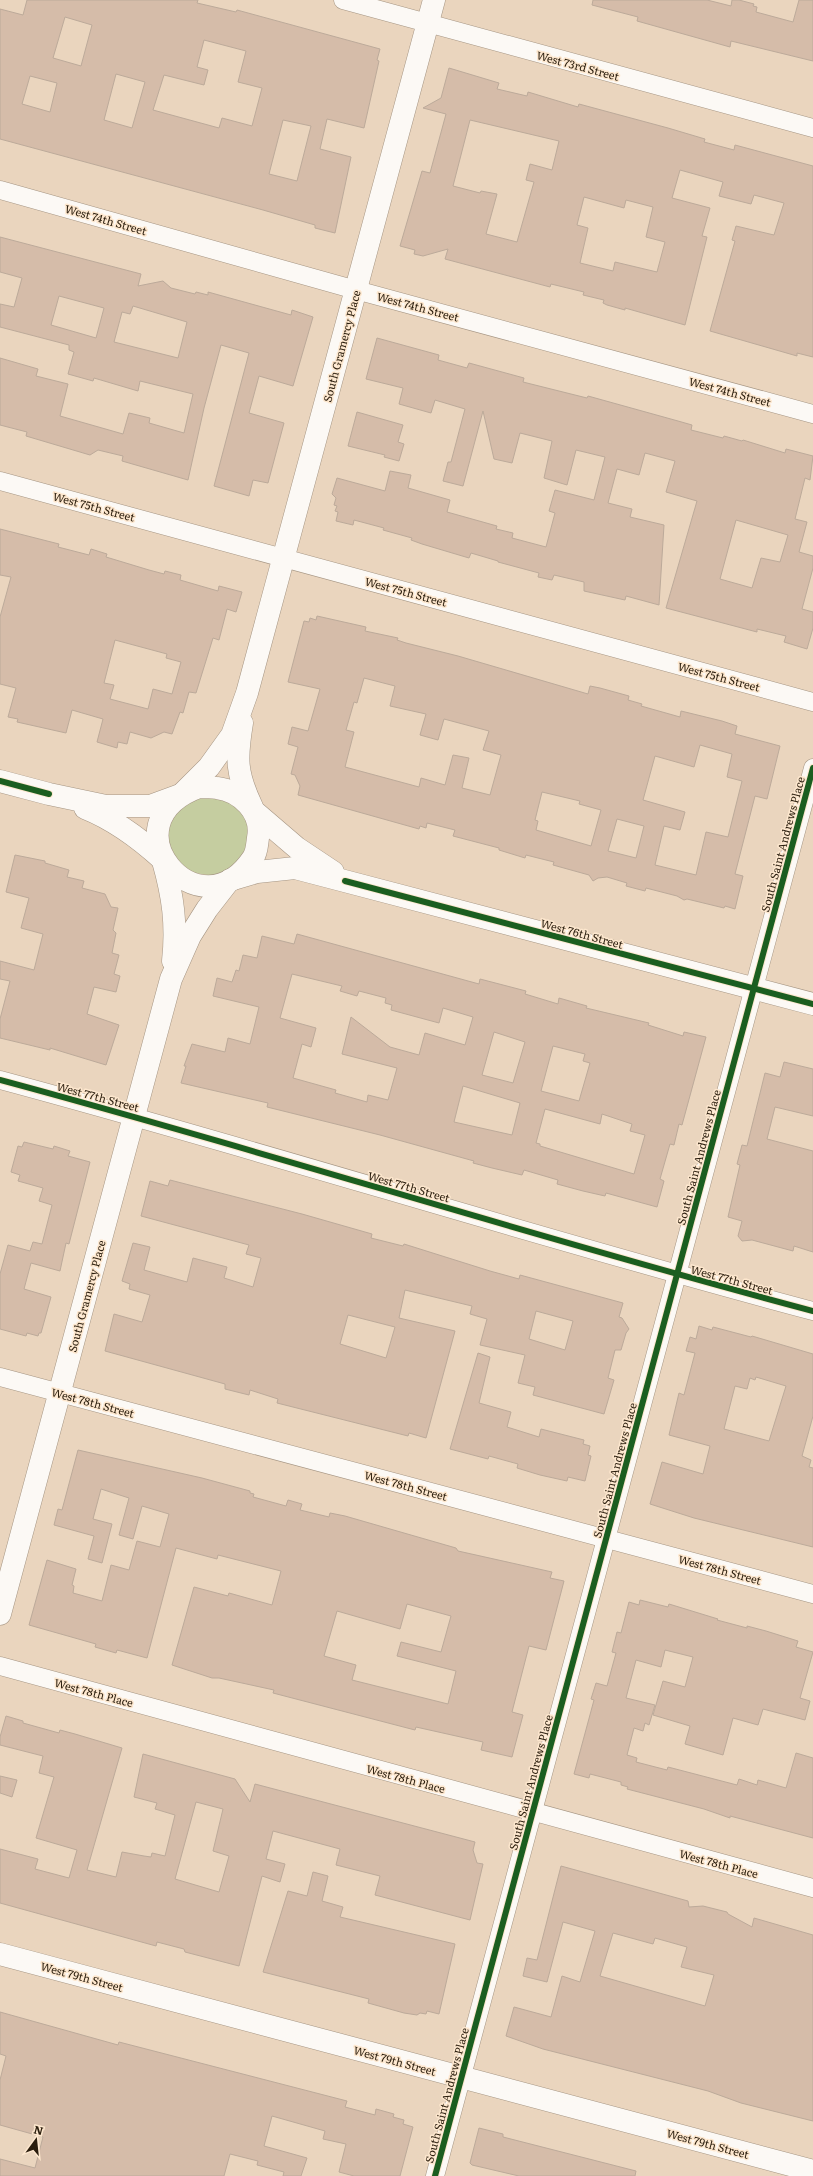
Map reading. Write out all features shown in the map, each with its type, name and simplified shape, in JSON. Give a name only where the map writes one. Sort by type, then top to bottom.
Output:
[{"type":"street","name":"West 73rd Street","points":[[343,0],[813,128]]},
{"type":"street","name":"South Gramercy Place","points":[[182,794],[209,767],[232,735],[247,693],[434,0]]},
{"type":"street","name":"West 74th Street","points":[[0,190],[356,290],[813,414]]},
{"type":"street","name":"West 75th Street","points":[[0,481],[813,702]]},
{"type":"street","name":"South Gramercy Place","points":[[247,693],[237,751],[240,782],[254,811]]},
{"type":"street","name":"South Saint Andrews Place","points":[[435,2176],[813,768]]},
{"type":"street","points":[[0,781],[49,794],[106,806],[150,806],[199,787],[217,788],[239,796],[254,811],[259,832],[256,854],[244,872],[229,881],[212,886],[193,884],[174,873],[162,859],[137,836],[101,814],[49,794]]},
{"type":"street","points":[[162,859],[157,843],[160,822],[170,804],[182,794]]},
{"type":"street","name":"West 76th Street","points":[[254,811],[297,848],[345,881]]},
{"type":"street","name":"South Gramercy Place","points":[[162,859],[172,894],[175,928],[171,978]]},
{"type":"street","name":"West 76th Street","points":[[229,881],[257,872],[294,868],[813,1004]]},
{"type":"street","name":"South Gramercy Place","points":[[0,1614],[171,978],[190,936],[206,909],[229,881]]},
{"type":"street","name":"West 77th Street","points":[[0,1080],[134,1116],[677,1275],[813,1310]]},
{"type":"street","name":"West 78th Street","points":[[0,1377],[813,1594]]},
{"type":"street","name":"West 78th Place","points":[[0,1666],[532,1813],[813,1888]]},
{"type":"street","name":"West 79th Street","points":[[0,1954],[813,2171]]},
{"type":"green space","points":[[220,793],[248,812],[251,854],[225,878],[178,870],[162,824],[182,799]]},
{"type":"building","points":[[27,0],[198,0],[197,3],[236,12],[237,10],[380,49],[377,60],[379,61],[364,128],[327,119],[320,149],[351,157],[335,233],[315,228],[315,225],[263,210],[0,139],[0,9],[23,15]],"holes":[[[65,17],[92,25],[81,66],[53,58]],[[204,40],[246,51],[238,82],[262,88],[252,126],[222,118],[219,128],[153,110],[164,75],[204,85],[208,70],[197,67]],[[116,74],[145,82],[132,128],[104,120]],[[30,76],[57,83],[50,112],[22,104]],[[283,120],[311,126],[297,181],[269,174]]]},
{"type":"building","points":[[593,0],[707,0],[731,6],[732,0],[739,0],[754,4],[753,6],[757,7],[756,12],[793,22],[799,0],[813,0],[813,61],[731,41],[730,47],[637,21],[638,17],[592,5]]},
{"type":"building","points":[[449,68],[499,83],[497,89],[527,96],[528,92],[578,107],[579,104],[668,128],[705,139],[704,142],[734,150],[735,145],[813,166],[813,357],[797,353],[797,356],[710,331],[735,241],[732,240],[736,226],[774,235],[784,203],[754,195],[751,204],[719,196],[723,182],[680,170],[672,198],[710,208],[702,236],[707,237],[685,325],[625,308],[625,310],[607,305],[603,303],[604,300],[583,295],[584,292],[551,284],[550,287],[445,259],[448,249],[423,256],[414,254],[415,250],[400,246],[422,171],[430,173],[446,114],[423,108],[441,98]],"holes":[[[470,120],[559,141],[552,170],[530,164],[526,180],[534,182],[517,242],[486,234],[497,194],[481,191],[480,193],[453,186]],[[584,197],[624,208],[626,200],[653,207],[646,237],[665,242],[657,272],[615,262],[613,271],[580,263],[588,228],[577,225]]]},
{"type":"building","points":[[0,237],[141,274],[138,286],[163,281],[171,288],[195,294],[196,292],[208,295],[208,292],[291,315],[292,310],[313,317],[293,386],[259,376],[249,413],[284,423],[268,483],[253,480],[249,496],[214,486],[249,353],[221,345],[204,408],[188,480],[122,461],[123,456],[98,450],[90,455],[26,436],[27,432],[0,425],[0,358],[38,369],[36,376],[68,384],[60,416],[123,434],[129,413],[150,418],[149,423],[184,433],[193,394],[140,381],[138,391],[94,378],[93,381],[68,374],[74,352],[69,350],[69,345],[0,327],[0,304],[14,307],[22,278],[0,272]],"holes":[[[59,296],[104,308],[96,338],[51,325]],[[133,306],[187,322],[178,358],[114,342],[122,312],[130,314]]]},
{"type":"building","points":[[377,338],[439,355],[438,360],[467,368],[469,363],[524,378],[523,382],[587,398],[588,396],[692,425],[691,430],[723,438],[724,436],[743,440],[785,453],[786,449],[813,456],[810,480],[805,478],[795,519],[807,522],[799,552],[813,556],[813,568],[802,609],[813,612],[813,628],[807,649],[784,642],[786,636],[757,629],[757,632],[666,608],[697,501],[666,492],[675,461],[645,453],[639,475],[617,469],[608,503],[632,509],[630,517],[664,525],[659,605],[626,596],[625,600],[584,591],[584,582],[554,575],[552,580],[538,577],[539,573],[471,553],[469,558],[422,544],[411,540],[412,538],[383,530],[384,528],[354,520],[353,525],[336,521],[338,512],[335,511],[337,506],[334,505],[336,498],[332,494],[337,478],[385,491],[390,471],[411,475],[408,488],[450,500],[447,512],[497,526],[496,529],[513,533],[512,538],[546,547],[555,513],[549,511],[555,490],[594,500],[605,457],[576,450],[567,485],[544,478],[552,441],[520,433],[512,463],[494,459],[483,411],[463,486],[443,481],[448,462],[451,462],[465,409],[435,400],[431,413],[399,404],[403,388],[366,379]],"holes":[[[736,520],[788,535],[780,562],[761,558],[752,588],[720,579]]]},
{"type":"building","points":[[357,412],[403,425],[398,442],[404,444],[399,461],[384,457],[385,455],[348,446]]},
{"type":"building","points":[[0,529],[59,544],[58,547],[89,555],[91,549],[107,554],[106,557],[149,570],[164,574],[165,571],[181,575],[180,580],[218,591],[219,586],[242,592],[236,612],[227,609],[219,640],[213,638],[196,693],[189,692],[183,713],[180,712],[172,734],[164,732],[151,738],[130,732],[127,744],[118,742],[117,748],[97,742],[103,719],[72,710],[66,733],[17,722],[18,719],[8,717],[16,688],[0,684],[0,617],[11,577],[0,575]],"holes":[[[115,640],[167,654],[166,658],[181,662],[172,694],[153,689],[148,709],[110,699],[114,685],[104,683]]]},
{"type":"building","points":[[317,616],[366,627],[365,631],[398,638],[397,640],[406,643],[458,656],[588,694],[590,686],[600,688],[629,696],[628,700],[642,704],[641,706],[680,717],[681,711],[722,721],[737,726],[735,734],[780,746],[767,799],[755,796],[735,874],[743,876],[735,909],[725,906],[724,908],[687,899],[684,900],[677,896],[646,888],[645,891],[626,886],[627,883],[607,877],[598,878],[593,881],[589,875],[553,865],[554,862],[526,855],[525,858],[499,850],[499,848],[453,836],[455,830],[427,823],[426,828],[420,826],[419,829],[298,795],[300,786],[295,775],[291,774],[298,747],[288,744],[292,727],[308,731],[320,689],[288,682],[304,621],[309,622],[310,618],[316,620]],"holes":[[[364,678],[395,686],[390,706],[426,714],[420,735],[438,740],[444,719],[489,731],[483,750],[501,755],[490,795],[462,788],[469,758],[453,755],[445,785],[421,778],[419,787],[345,767],[354,732],[346,730],[354,702],[357,703]],[[700,745],[732,754],[727,777],[742,781],[728,837],[706,832],[696,875],[655,865],[664,826],[680,830],[685,812],[643,800],[655,756],[694,767]],[[542,792],[580,801],[579,804],[601,810],[591,846],[536,830],[538,821],[535,820]],[[617,819],[644,826],[636,858],[608,851]]]},
{"type":"building","points":[[15,855],[45,861],[45,863],[69,870],[67,877],[84,881],[82,888],[105,894],[111,907],[118,908],[113,930],[116,933],[112,953],[119,955],[114,974],[120,976],[116,992],[94,987],[87,1014],[119,1025],[106,1065],[50,1048],[50,1050],[0,1038],[0,1019],[10,981],[0,979],[0,961],[34,970],[43,934],[21,928],[29,898],[6,892]]},
{"type":"building","points":[[297,934],[479,984],[480,979],[526,991],[525,994],[558,1004],[559,998],[587,1006],[586,1008],[649,1023],[648,1025],[683,1036],[684,1032],[706,1037],[682,1125],[679,1124],[674,1145],[670,1144],[660,1179],[664,1181],[657,1207],[606,1193],[605,1196],[557,1184],[558,1180],[524,1170],[522,1175],[492,1168],[473,1163],[474,1161],[380,1135],[267,1107],[268,1103],[181,1083],[186,1066],[184,1066],[192,1044],[225,1052],[228,1038],[250,1044],[259,1007],[213,996],[217,978],[232,982],[236,970],[239,971],[243,955],[257,958],[262,936],[294,944]],"holes":[[[292,974],[342,986],[340,991],[357,996],[359,991],[386,998],[385,1003],[392,1005],[391,1010],[439,1023],[443,1008],[473,1017],[465,1045],[425,1033],[419,1055],[390,1047],[351,1017],[342,1054],[397,1068],[388,1100],[368,1095],[367,1102],[335,1093],[336,1090],[293,1078],[302,1044],[311,1047],[316,1028],[280,1018]],[[494,1032],[525,1042],[513,1083],[482,1075]],[[553,1046],[585,1054],[583,1061],[590,1063],[579,1101],[541,1091]],[[463,1086],[520,1103],[512,1135],[454,1122]],[[545,1109],[600,1124],[602,1114],[632,1124],[630,1131],[645,1135],[634,1174],[540,1146],[540,1144],[536,1143]]]},
{"type":"building","points":[[784,1062],[813,1069],[813,1116],[775,1107],[767,1139],[813,1151],[813,1252],[794,1246],[793,1251],[752,1240],[742,1241],[738,1236],[742,1221],[728,1217],[740,1165],[737,1164],[742,1145],[747,1146],[765,1073],[780,1077]]},
{"type":"building","points":[[24,1142],[53,1149],[54,1146],[70,1151],[68,1156],[90,1162],[69,1244],[66,1243],[60,1271],[31,1263],[24,1289],[51,1297],[41,1333],[39,1333],[38,1336],[27,1333],[26,1336],[0,1329],[0,1274],[8,1245],[30,1251],[33,1242],[42,1244],[52,1205],[39,1201],[43,1188],[18,1181],[20,1175],[11,1172],[18,1146],[22,1147]]},
{"type":"building","points":[[170,1180],[302,1214],[372,1234],[371,1238],[403,1246],[404,1244],[519,1279],[520,1275],[623,1303],[619,1317],[622,1318],[629,1329],[626,1333],[621,1350],[615,1350],[608,1378],[614,1380],[604,1414],[533,1395],[535,1387],[518,1383],[525,1355],[480,1345],[487,1319],[470,1314],[472,1306],[405,1290],[399,1318],[455,1331],[426,1438],[409,1433],[408,1436],[277,1403],[278,1399],[250,1390],[249,1395],[225,1389],[225,1384],[105,1351],[114,1314],[142,1322],[150,1295],[129,1289],[130,1284],[122,1281],[133,1243],[150,1247],[144,1270],[187,1282],[193,1258],[227,1267],[224,1278],[253,1287],[261,1258],[246,1254],[249,1245],[141,1216],[150,1181],[168,1186]],"holes":[[[536,1311],[573,1321],[565,1350],[529,1339]],[[348,1315],[395,1327],[386,1358],[340,1344]]]},
{"type":"building","points":[[699,1326],[712,1330],[713,1327],[752,1336],[813,1354],[813,1416],[802,1456],[811,1460],[809,1467],[813,1468],[813,1547],[694,1518],[650,1504],[662,1462],[703,1474],[710,1446],[669,1435],[679,1393],[684,1395],[695,1353],[686,1351],[690,1337],[696,1339]],"holes":[[[756,1377],[786,1386],[769,1441],[724,1429],[735,1386],[747,1389],[750,1378],[755,1380]]]},
{"type":"building","points":[[478,1353],[490,1357],[479,1403],[511,1412],[507,1427],[539,1437],[541,1429],[584,1440],[583,1444],[590,1446],[588,1455],[591,1456],[585,1481],[568,1477],[567,1481],[540,1475],[517,1468],[518,1464],[489,1456],[488,1459],[450,1449]]},
{"type":"building","points":[[78,1450],[202,1478],[250,1491],[250,1493],[254,1494],[253,1497],[286,1506],[288,1500],[302,1504],[300,1510],[329,1517],[330,1513],[345,1516],[456,1548],[458,1551],[552,1572],[550,1578],[564,1581],[546,1650],[529,1646],[512,1712],[523,1715],[512,1757],[481,1750],[483,1742],[416,1727],[415,1730],[273,1693],[274,1690],[219,1678],[212,1678],[172,1665],[194,1587],[228,1596],[229,1593],[272,1605],[281,1571],[218,1555],[217,1559],[176,1548],[147,1658],[117,1650],[116,1653],[95,1647],[96,1644],[29,1625],[47,1560],[76,1569],[72,1585],[74,1586],[73,1593],[102,1601],[111,1565],[129,1570],[137,1541],[160,1547],[169,1514],[142,1506],[133,1539],[119,1535],[129,1498],[101,1489],[93,1519],[112,1524],[102,1563],[88,1559],[94,1536],[54,1525],[58,1509],[62,1510]],"holes":[[[407,1604],[451,1616],[441,1652],[401,1642],[397,1656],[456,1671],[448,1704],[352,1680],[356,1665],[324,1656],[337,1611],[400,1629]]]},
{"type":"building","points":[[640,1600],[668,1607],[669,1604],[718,1619],[717,1620],[747,1628],[747,1626],[766,1631],[798,1641],[796,1647],[813,1652],[800,1698],[810,1701],[805,1720],[763,1709],[758,1725],[733,1718],[723,1755],[685,1744],[690,1726],[653,1715],[663,1681],[685,1687],[693,1657],[665,1650],[661,1667],[636,1660],[626,1698],[655,1705],[649,1725],[645,1723],[643,1731],[634,1728],[627,1755],[637,1758],[636,1762],[667,1770],[668,1767],[737,1785],[739,1779],[757,1785],[758,1780],[786,1788],[796,1753],[813,1758],[813,1838],[730,1816],[730,1818],[704,1809],[627,1789],[628,1787],[621,1785],[621,1782],[590,1774],[589,1778],[574,1774],[594,1700],[591,1699],[596,1683],[607,1686],[616,1653],[612,1652],[617,1632],[621,1633],[629,1602],[639,1605]]},
{"type":"building","points":[[6,1716],[23,1721],[23,1723],[59,1733],[60,1730],[122,1748],[87,1870],[116,1877],[122,1852],[151,1857],[152,1853],[165,1856],[175,1815],[155,1809],[157,1803],[134,1797],[143,1754],[235,1779],[250,1802],[255,1784],[475,1842],[473,1850],[477,1863],[483,1864],[470,1920],[375,1895],[380,1876],[336,1865],[340,1849],[273,1831],[266,1859],[285,1864],[280,1882],[262,1876],[239,1966],[185,1952],[184,1949],[157,1942],[156,1946],[0,1903],[0,1849],[38,1859],[35,1869],[69,1878],[77,1850],[36,1838],[54,1777],[39,1773],[43,1756],[0,1745],[0,1737]],"holes":[[[196,1802],[223,1809],[213,1851],[229,1856],[219,1892],[175,1879]]]},
{"type":"building","points":[[0,1776],[17,1780],[12,1797],[0,1793]]},
{"type":"building","points":[[561,1866],[688,1901],[689,1907],[703,1906],[727,1912],[728,1914],[752,1927],[754,1918],[813,1935],[813,2121],[741,2103],[708,2091],[543,2049],[506,2036],[514,2007],[551,2017],[562,1976],[580,1982],[595,1931],[563,1922],[547,1982],[523,1976],[527,1958],[537,1960]],"holes":[[[613,1933],[653,1944],[655,1938],[687,1947],[681,1967],[714,1975],[705,2006],[600,1976]]]},
{"type":"building","points":[[313,1872],[328,1876],[322,1901],[343,1907],[340,1917],[455,1944],[439,2014],[427,2011],[426,2014],[420,2013],[417,2015],[404,2013],[368,2003],[369,1999],[263,1972],[288,1891],[307,1896]]},
{"type":"building","points":[[0,2012],[118,2045],[119,2042],[347,2101],[345,2107],[375,2115],[376,2109],[394,2114],[393,2117],[404,2120],[403,2124],[413,2127],[400,2176],[354,2176],[339,2172],[346,2144],[323,2139],[325,2131],[272,2116],[264,2146],[307,2158],[301,2176],[283,2176],[284,2172],[257,2165],[258,2161],[230,2154],[224,2176],[0,2176],[0,2159],[35,2168],[43,2137],[0,2125],[0,2080],[6,2056],[0,2054]]},
{"type":"building","points":[[479,2128],[503,2134],[503,2137],[636,2171],[635,2176],[519,2176],[472,2165],[470,2163]]},
{"type":"cycle path","points":[[435,2176],[813,768]]},
{"type":"cycle path","points":[[0,781],[49,794]]},
{"type":"cycle path","points":[[345,881],[813,1004]]},
{"type":"cycle path","points":[[0,1080],[203,1137],[609,1255],[813,1311]]}]
